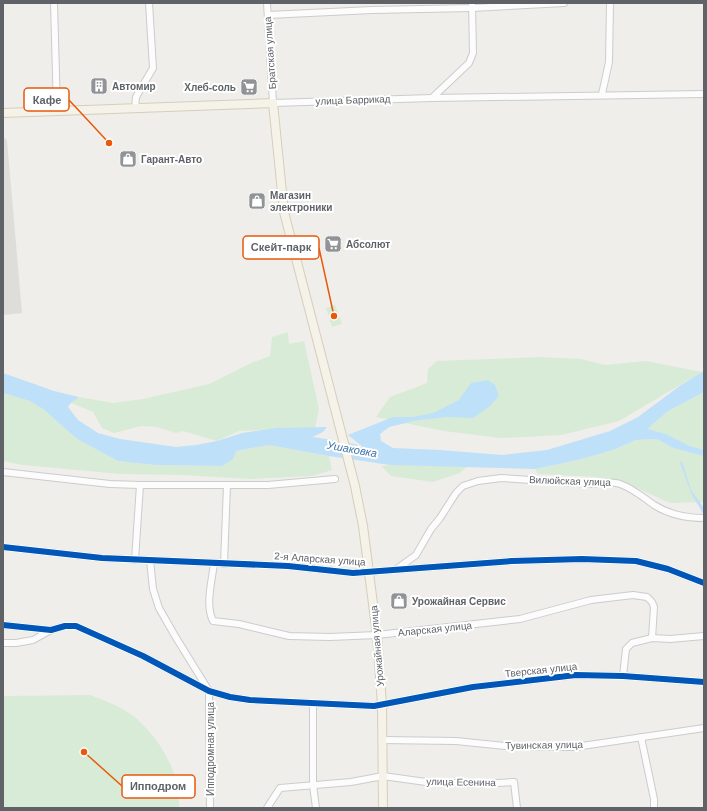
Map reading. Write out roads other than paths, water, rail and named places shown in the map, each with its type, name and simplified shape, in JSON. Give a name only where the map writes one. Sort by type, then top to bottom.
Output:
[{"type":"main road","name":"улица Баррикад","points":[[3,113],[273,103]]},
{"type":"main road","name":"Урожайная улица","points":[[273,103],[284,212],[364,526],[377,635],[382,705],[383,808]]},
{"type":"street","points":[[54,3],[57,110]]},
{"type":"street","points":[[135,109],[136,96],[153,68],[149,3]]},
{"type":"street","name":"Братская улица","points":[[267,3],[273,103]]},
{"type":"street","points":[[268,15],[372,6],[472,6],[564,3]]},
{"type":"street","points":[[602,94],[609,62],[610,3]]},
{"type":"street","points":[[432,98],[469,63],[473,53],[472,6]]},
{"type":"street","name":"улица Баррикад","points":[[273,103],[602,94],[704,94]]},
{"type":"street","points":[[3,472],[110,484],[140,485],[268,485],[335,479]]},
{"type":"street","name":"Вилюйская улица","points":[[416,555],[431,529],[456,493],[464,486],[478,481],[501,478],[592,484],[619,483],[638,493],[656,506],[674,514],[690,518],[704,518]]},
{"type":"street","points":[[135,560],[140,485]]},
{"type":"street","points":[[224,564],[227,485]]},
{"type":"street","name":"2-я Аларская улица","points":[[3,547],[102,558],[288,566],[337,572],[369,572],[528,560],[582,559],[636,561],[668,569],[704,583]]},
{"type":"street","points":[[396,569],[416,555],[421,567]]},
{"type":"street","name":"Ипподромная улица","points":[[150,560],[153,589],[159,608],[210,691],[210,808]]},
{"type":"street","name":"Аларская улица","points":[[214,563],[209,605],[210,615],[213,621],[239,624],[289,636],[330,637],[377,635],[520,619],[591,600],[633,595],[646,597],[652,602],[654,608],[652,638]]},
{"type":"street","points":[[3,625],[51,630]]},
{"type":"street","name":"Тверская улица","points":[[51,630],[65,626],[76,626],[143,656],[210,691],[230,698],[374,706],[473,687],[576,675],[623,676],[704,682]]},
{"type":"street","points":[[3,643],[16,643],[33,640],[51,630]]},
{"type":"street","points":[[623,676],[626,649],[632,643],[652,638],[670,639],[704,636]]},
{"type":"street","points":[[313,703],[313,785],[316,808]]},
{"type":"street","name":"Тувинская улица","points":[[382,740],[456,741],[522,747],[575,747],[704,728]]},
{"type":"street","points":[[641,737],[651,784],[654,808]]},
{"type":"street","points":[[267,808],[280,788],[351,782],[383,776]]},
{"type":"street","name":"улица Есенина","points":[[383,776],[426,782],[482,784],[514,782],[517,808]]},
{"type":"water","points":[[704,372],[704,392],[668,411],[647,429],[666,434],[690,446],[704,450],[704,456],[673,448],[657,439],[636,440],[613,450],[578,460],[535,469],[390,465],[269,445],[236,451],[233,459],[222,466],[155,465],[118,461],[77,439],[43,409],[30,401],[3,393],[3,373],[54,391],[79,397],[68,407],[78,420],[98,433],[120,439],[176,447],[196,445],[217,441],[242,433],[276,428],[327,427],[323,432],[310,438],[307,445],[339,449],[363,447],[348,435],[393,417],[413,417],[433,413],[459,400],[471,383],[488,380],[495,385],[499,396],[489,407],[473,418],[447,417],[418,420],[389,427],[380,434],[381,441],[393,448],[502,455],[547,450],[610,431],[638,417],[681,385]]},
{"type":"water","points":[[682,461],[691,490],[704,508],[704,515],[692,495],[680,463]]},
{"type":"waterway","name":"Ушаковка","points":[[295,439],[354,449]]},
{"type":"place","name":"Автомир","points":[[99,86]]},
{"type":"place","name":"Хлеб-соль","points":[[249,87]]},
{"type":"place","name":"Кафе","points":[[109,143]]},
{"type":"place","name":"Гарант-Авто","points":[[128,159]]},
{"type":"place","name":"Магазин электроники","points":[[257,201]]},
{"type":"place","name":"Абсолют","points":[[333,244]]},
{"type":"place","name":"Скейт-парк","points":[[334,316]]},
{"type":"place","name":"Урожайная Сервис","points":[[399,601]]},
{"type":"place","name":"Ипподром","points":[[84,752]]}]
